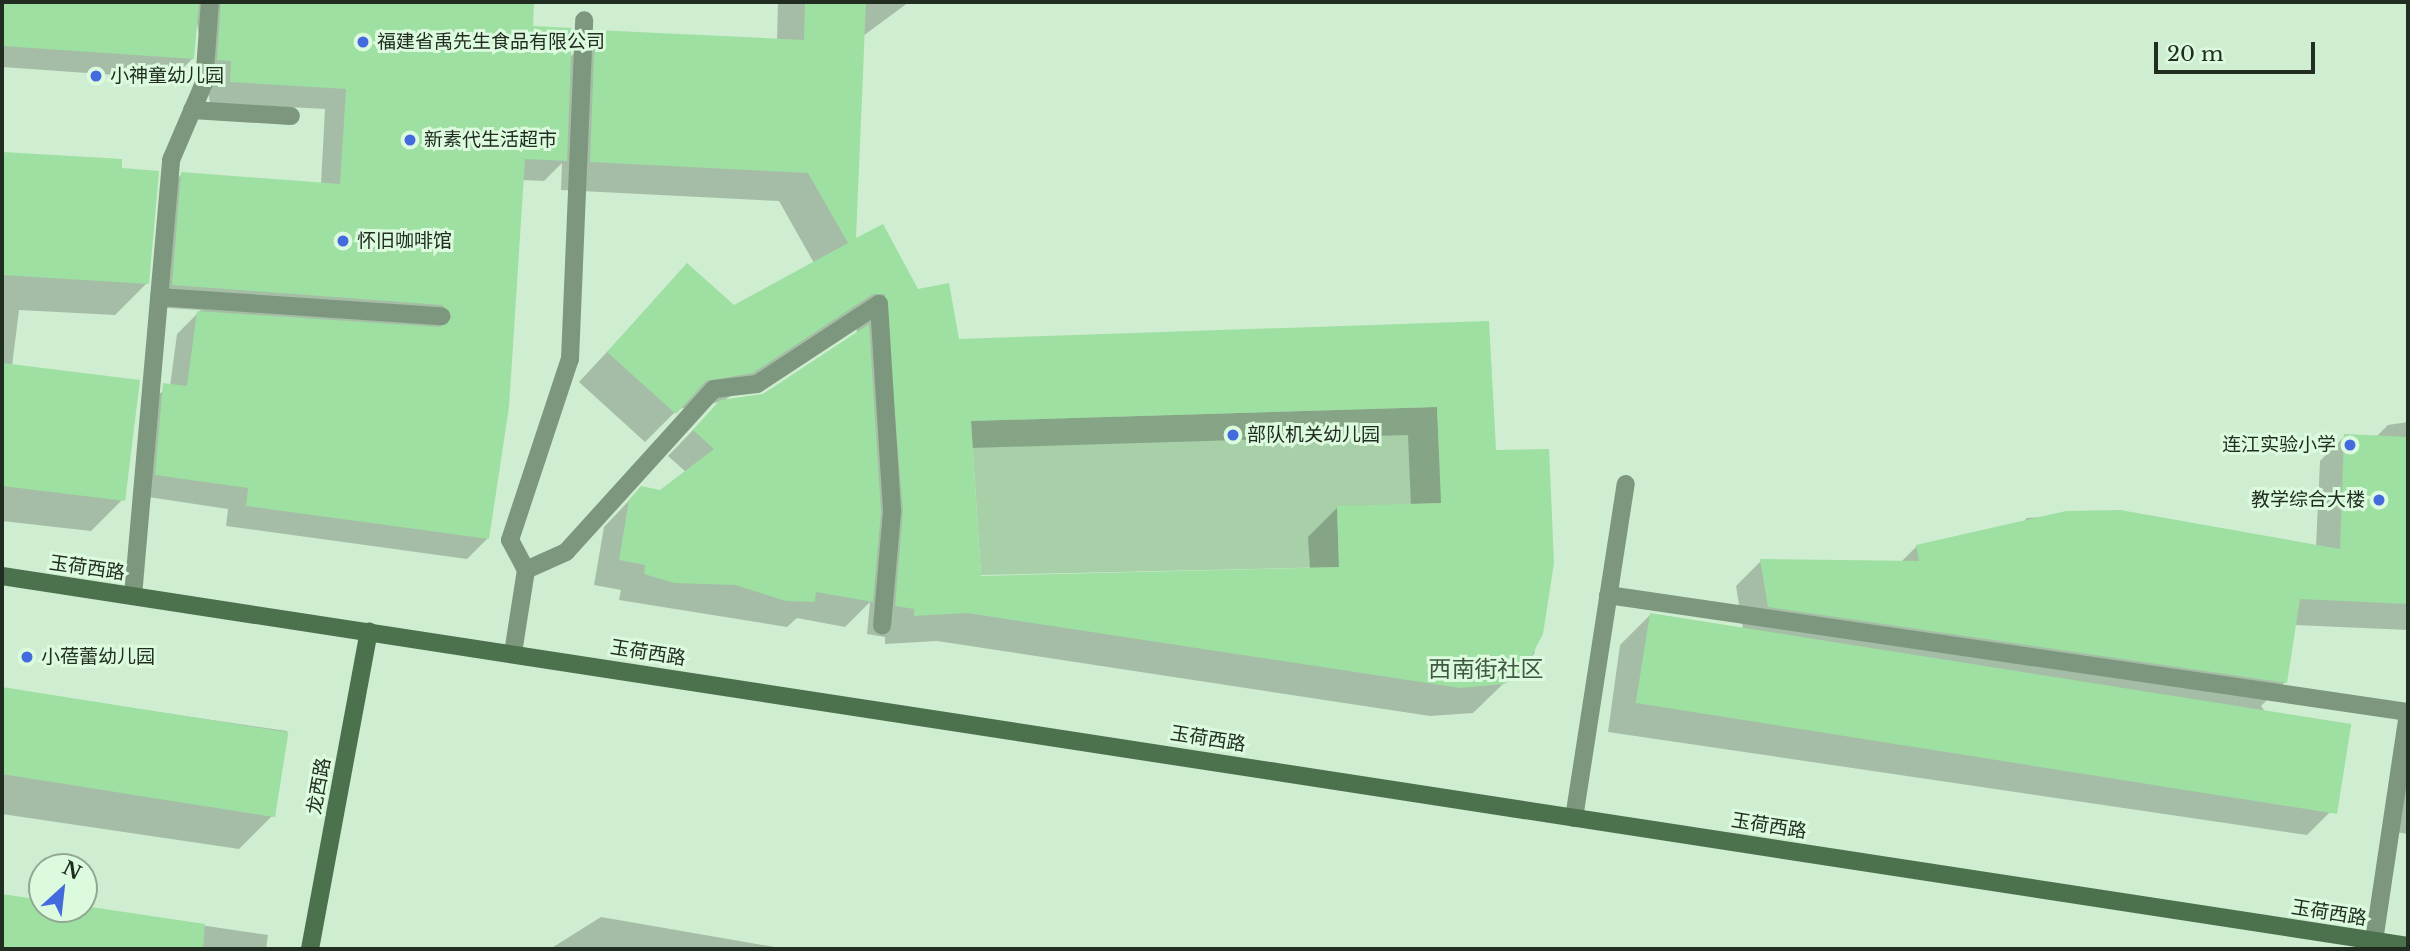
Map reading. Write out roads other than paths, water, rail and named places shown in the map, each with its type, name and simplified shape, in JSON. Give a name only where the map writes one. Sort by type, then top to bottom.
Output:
[{"type":"main road","name":"玉荷西路","points":[[2,576],[2408,946]]},
{"type":"main road","name":"龙西路","points":[[310,949],[369,631]]},
{"type":"street","points":[[133,596],[171,160],[204,83],[209,2]]},
{"type":"street","points":[[513,653],[526,570],[510,540],[570,359],[584,20]]},
{"type":"street","points":[[192,110],[291,116]]},
{"type":"street","points":[[159,297],[441,316]]},
{"type":"street","points":[[526,570],[566,552],[714,389],[757,384],[879,304],[892,512],[882,626]]},
{"type":"street","points":[[1574,818],[1626,484]]},
{"type":"street","points":[[1608,595],[2408,713],[2374,941]]},
{"type":"place","name":"福建省禹先生食品有限公司","points":[[363,42]]},
{"type":"place","name":"小神童幼儿园","points":[[96,76]]},
{"type":"place","name":"新素代生活超市","points":[[410,140]]},
{"type":"place","name":"怀旧咖啡馆","points":[[343,241]]},
{"type":"place","name":"部队机关幼儿园","points":[[1233,435]]},
{"type":"place","name":"连江实验小学","points":[[2350,445]]},
{"type":"place","name":"教学综合大楼","points":[[2379,500]]},
{"type":"place","name":"小蓓蕾幼儿园","points":[[27,657]]},
{"type":"district","name":"西南街社区","points":[[1486,669]]}]
